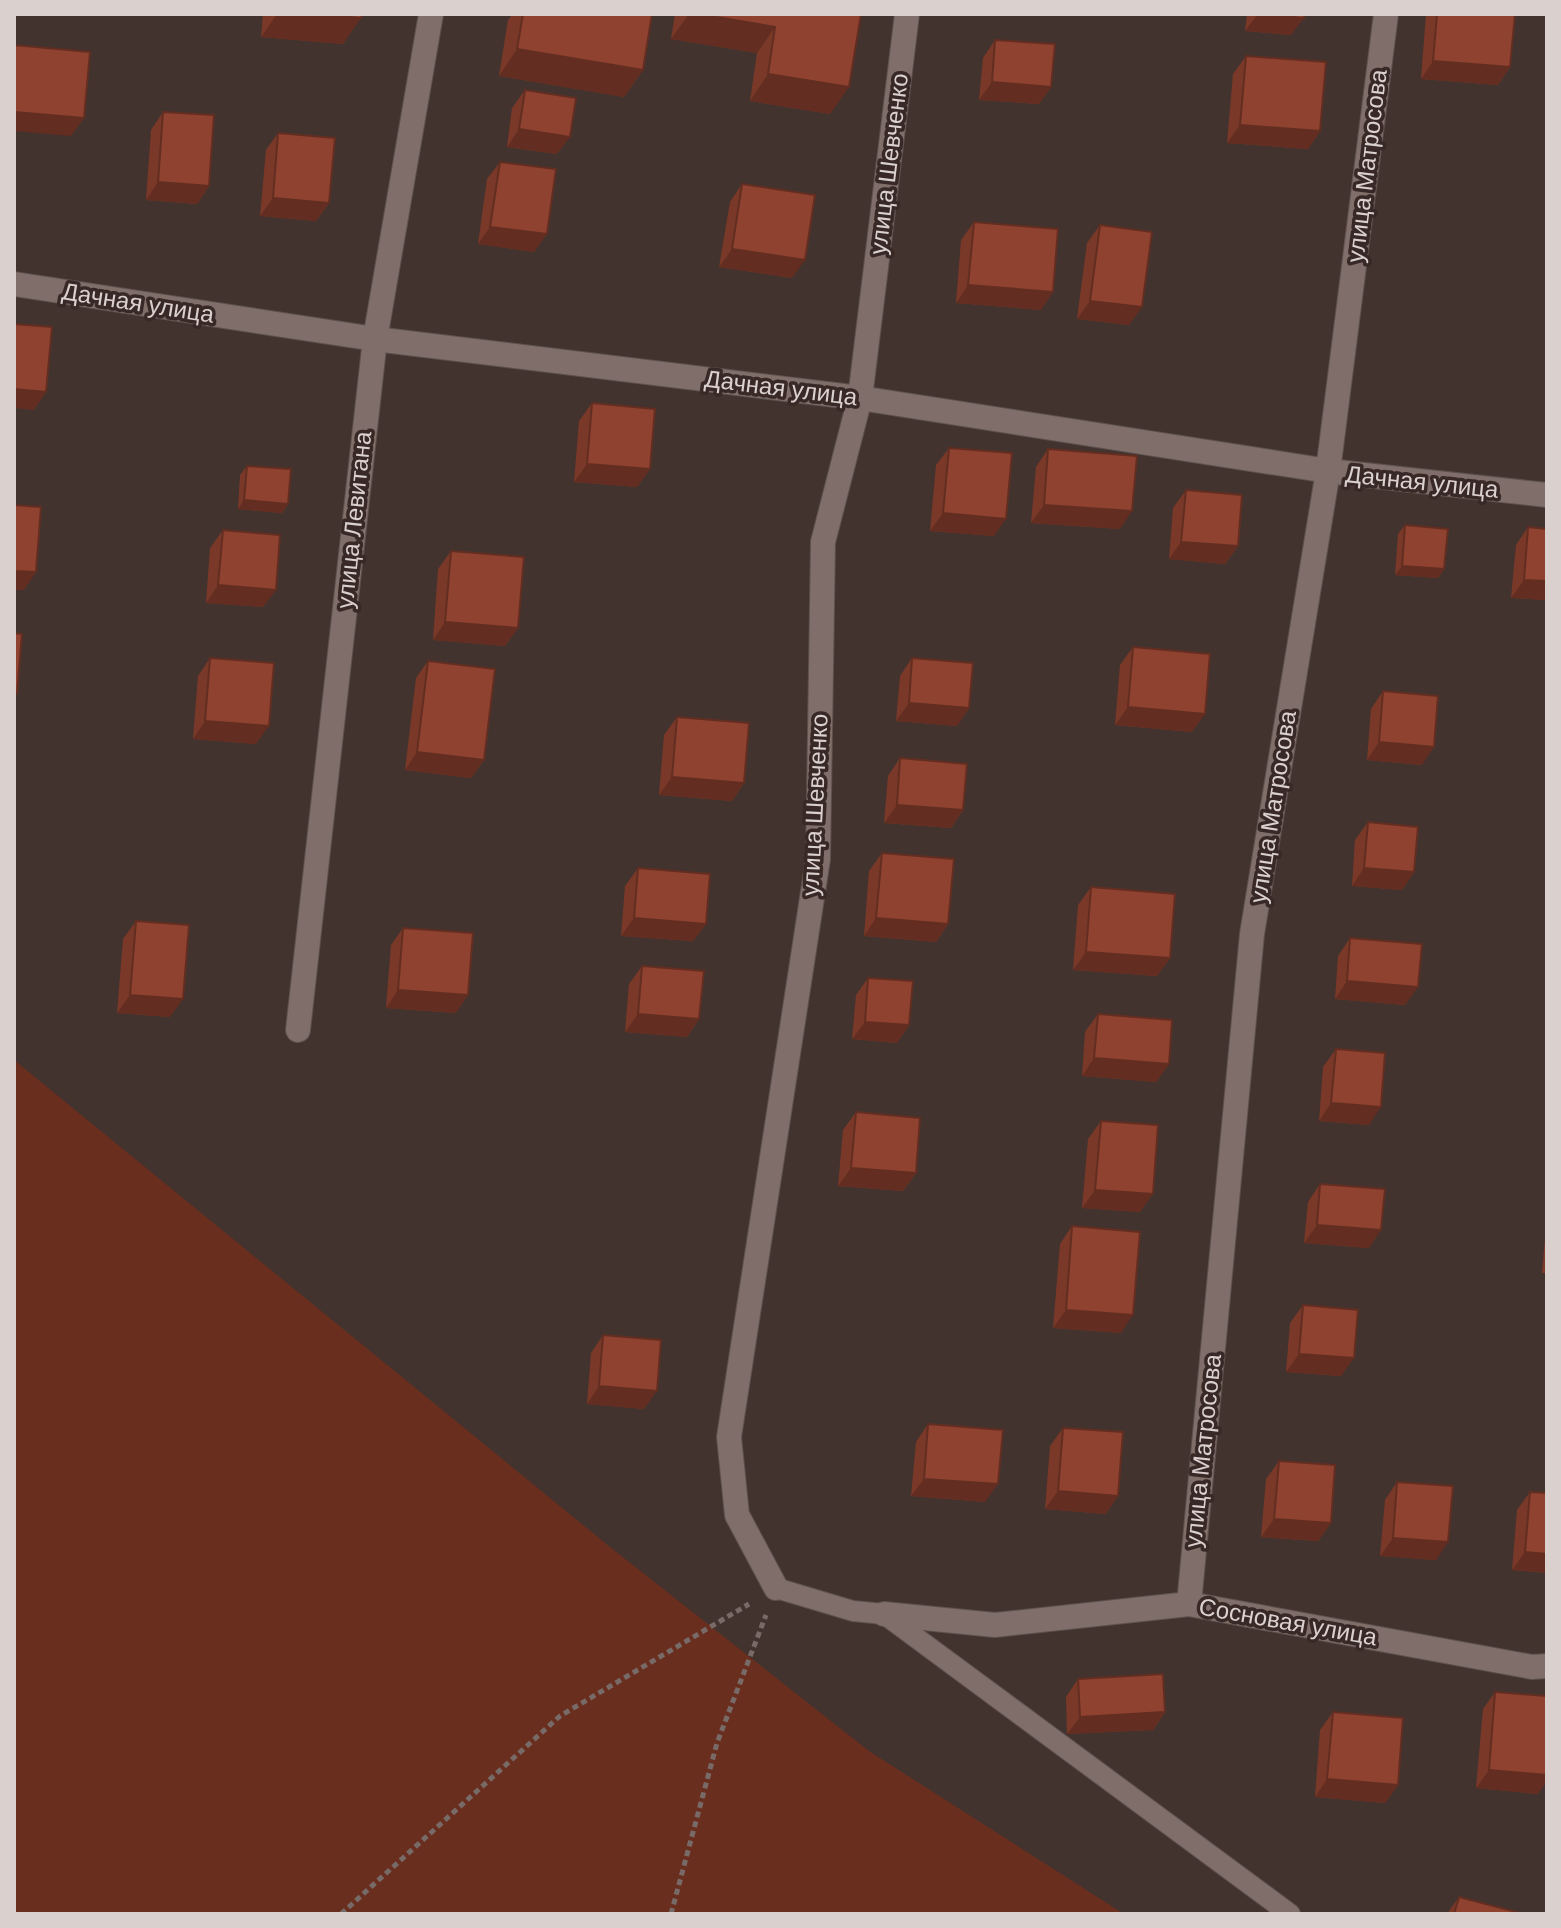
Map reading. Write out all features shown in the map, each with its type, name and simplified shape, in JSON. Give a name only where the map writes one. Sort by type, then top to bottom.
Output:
[{"type":"street","name":"улица Левитана","points":[[298,1030],[375,339],[431,14]]},
{"type":"street","name":"улица Шевченко","points":[[776,1588],[737,1515],[729,1437],[818,859],[823,542],[860,398],[907,14]]},
{"type":"street","name":"улица Матросова","points":[[1189,1604],[1252,934],[1328,471],[1386,14]]},
{"type":"street","name":"Дачная улица","points":[[14,284],[375,339],[860,398],[1328,471],[1547,495]]},
{"type":"street","name":"Сосновая улица","points":[[884,1614],[995,1625],[1189,1604],[1532,1667],[1547,1666]]},
{"type":"lane","points":[[776,1588],[853,1611],[884,1614],[1290,1914]]},
{"type":"path","points":[[341,1914],[560,1716],[776,1588]]},
{"type":"path","points":[[671,1914],[717,1743],[776,1588]]},
{"type":"shaded area","points":[[14,1060],[610,1547],[869,1751],[1124,1914],[14,1914]]},
{"type":"building","points":[[319,14],[362,14],[361,18]]},
{"type":"building","points":[[523,14],[652,14],[643,70],[517,49]]},
{"type":"building","points":[[699,14],[861,14],[849,87],[768,74],[775,27]]},
{"type":"building","points":[[1263,14],[1304,14],[1304,18]]},
{"type":"building","points":[[1437,14],[1515,14],[1510,67],[1433,61]]},
{"type":"building","points":[[995,40],[1055,44],[1051,87],[992,82]]},
{"type":"building","points":[[14,45],[90,52],[84,118],[14,112]]},
{"type":"building","points":[[1246,56],[1326,62],[1320,131],[1240,125]]},
{"type":"building","points":[[525,90],[576,98],[570,137],[519,129]]},
{"type":"building","points":[[163,112],[214,115],[209,186],[158,182]]},
{"type":"building","points":[[278,133],[335,138],[329,203],[273,198]]},
{"type":"building","points":[[500,162],[556,169],[547,234],[490,227]]},
{"type":"building","points":[[742,184],[815,195],[805,260],[732,249]]},
{"type":"building","points":[[974,222],[1058,229],[1053,292],[968,285]]},
{"type":"building","points":[[1100,225],[1152,232],[1142,307],[1090,301]]},
{"type":"building","points":[[14,324],[52,327],[46,392],[14,389]]},
{"type":"building","points":[[592,403],[655,409],[650,469],[587,464]]},
{"type":"building","points":[[949,448],[1012,453],[1006,519],[943,513]]},
{"type":"building","points":[[1048,449],[1137,456],[1132,511],[1044,505]]},
{"type":"building","points":[[247,466],[291,469],[288,504],[244,500]]},
{"type":"building","points":[[1186,490],[1242,495],[1238,546],[1181,542]]},
{"type":"building","points":[[14,505],[41,507],[36,572],[14,571]]},
{"type":"building","points":[[1405,525],[1448,529],[1444,569],[1402,566]]},
{"type":"building","points":[[1528,527],[1547,529],[1547,581],[1524,580]]},
{"type":"building","points":[[223,530],[280,535],[276,590],[218,585]]},
{"type":"building","points":[[451,551],[524,557],[518,628],[445,622]]},
{"type":"building","points":[[14,633],[22,634],[17,694],[14,694]]},
{"type":"building","points":[[1133,647],[1210,654],[1205,714],[1128,707]]},
{"type":"building","points":[[210,658],[274,663],[269,726],[205,721]]},
{"type":"building","points":[[912,658],[973,663],[969,708],[909,703]]},
{"type":"building","points":[[428,661],[495,669],[484,760],[417,752]]},
{"type":"building","points":[[1383,691],[1438,696],[1434,747],[1379,742]]},
{"type":"building","points":[[677,717],[749,723],[744,783],[672,777]]},
{"type":"building","points":[[900,758],[967,764],[963,810],[897,805]]},
{"type":"building","points":[[1368,822],[1418,827],[1414,872],[1364,868]]},
{"type":"building","points":[[882,853],[954,859],[948,924],[876,918]]},
{"type":"building","points":[[638,868],[710,874],[706,924],[634,918]]},
{"type":"building","points":[[1091,887],[1175,894],[1170,958],[1086,952]]},
{"type":"building","points":[[136,921],[189,925],[183,999],[130,995]]},
{"type":"building","points":[[403,928],[473,933],[468,995],[398,990]]},
{"type":"building","points":[[1350,938],[1422,944],[1418,987],[1347,981]]},
{"type":"building","points":[[642,966],[704,971],[699,1019],[638,1014]]},
{"type":"building","points":[[868,978],[913,981],[909,1025],[865,1022]]},
{"type":"building","points":[[1098,1014],[1172,1020],[1169,1064],[1094,1058]]},
{"type":"building","points":[[1336,1049],[1385,1053],[1381,1107],[1331,1103]]},
{"type":"building","points":[[856,1112],[920,1118],[916,1173],[851,1168]]},
{"type":"building","points":[[1101,1121],[1158,1125],[1153,1194],[1095,1190]]},
{"type":"building","points":[[1320,1184],[1385,1189],[1381,1230],[1317,1225]]},
{"type":"building","points":[[1072,1226],[1140,1232],[1133,1315],[1066,1310]]},
{"type":"building","points":[[1303,1305],[1358,1310],[1354,1358],[1299,1354]]},
{"type":"building","points":[[603,1335],[661,1340],[657,1391],[599,1386]]},
{"type":"building","points":[[928,1424],[1003,1430],[998,1484],[924,1479]]},
{"type":"building","points":[[1063,1428],[1123,1432],[1118,1496],[1058,1491]]},
{"type":"building","points":[[1279,1461],[1335,1465],[1331,1523],[1274,1519]]},
{"type":"building","points":[[1397,1482],[1453,1486],[1448,1542],[1393,1538]]},
{"type":"building","points":[[1530,1492],[1547,1493],[1547,1554],[1525,1552]]},
{"type":"building","points":[[1163,1674],[1165,1712],[1080,1717],[1078,1679]]},
{"type":"building","points":[[1495,1692],[1547,1696],[1547,1775],[1489,1770]]},
{"type":"building","points":[[1333,1712],[1403,1718],[1398,1785],[1327,1779]]},
{"type":"building","points":[[1459,1897],[1524,1914],[1454,1914]]}]
